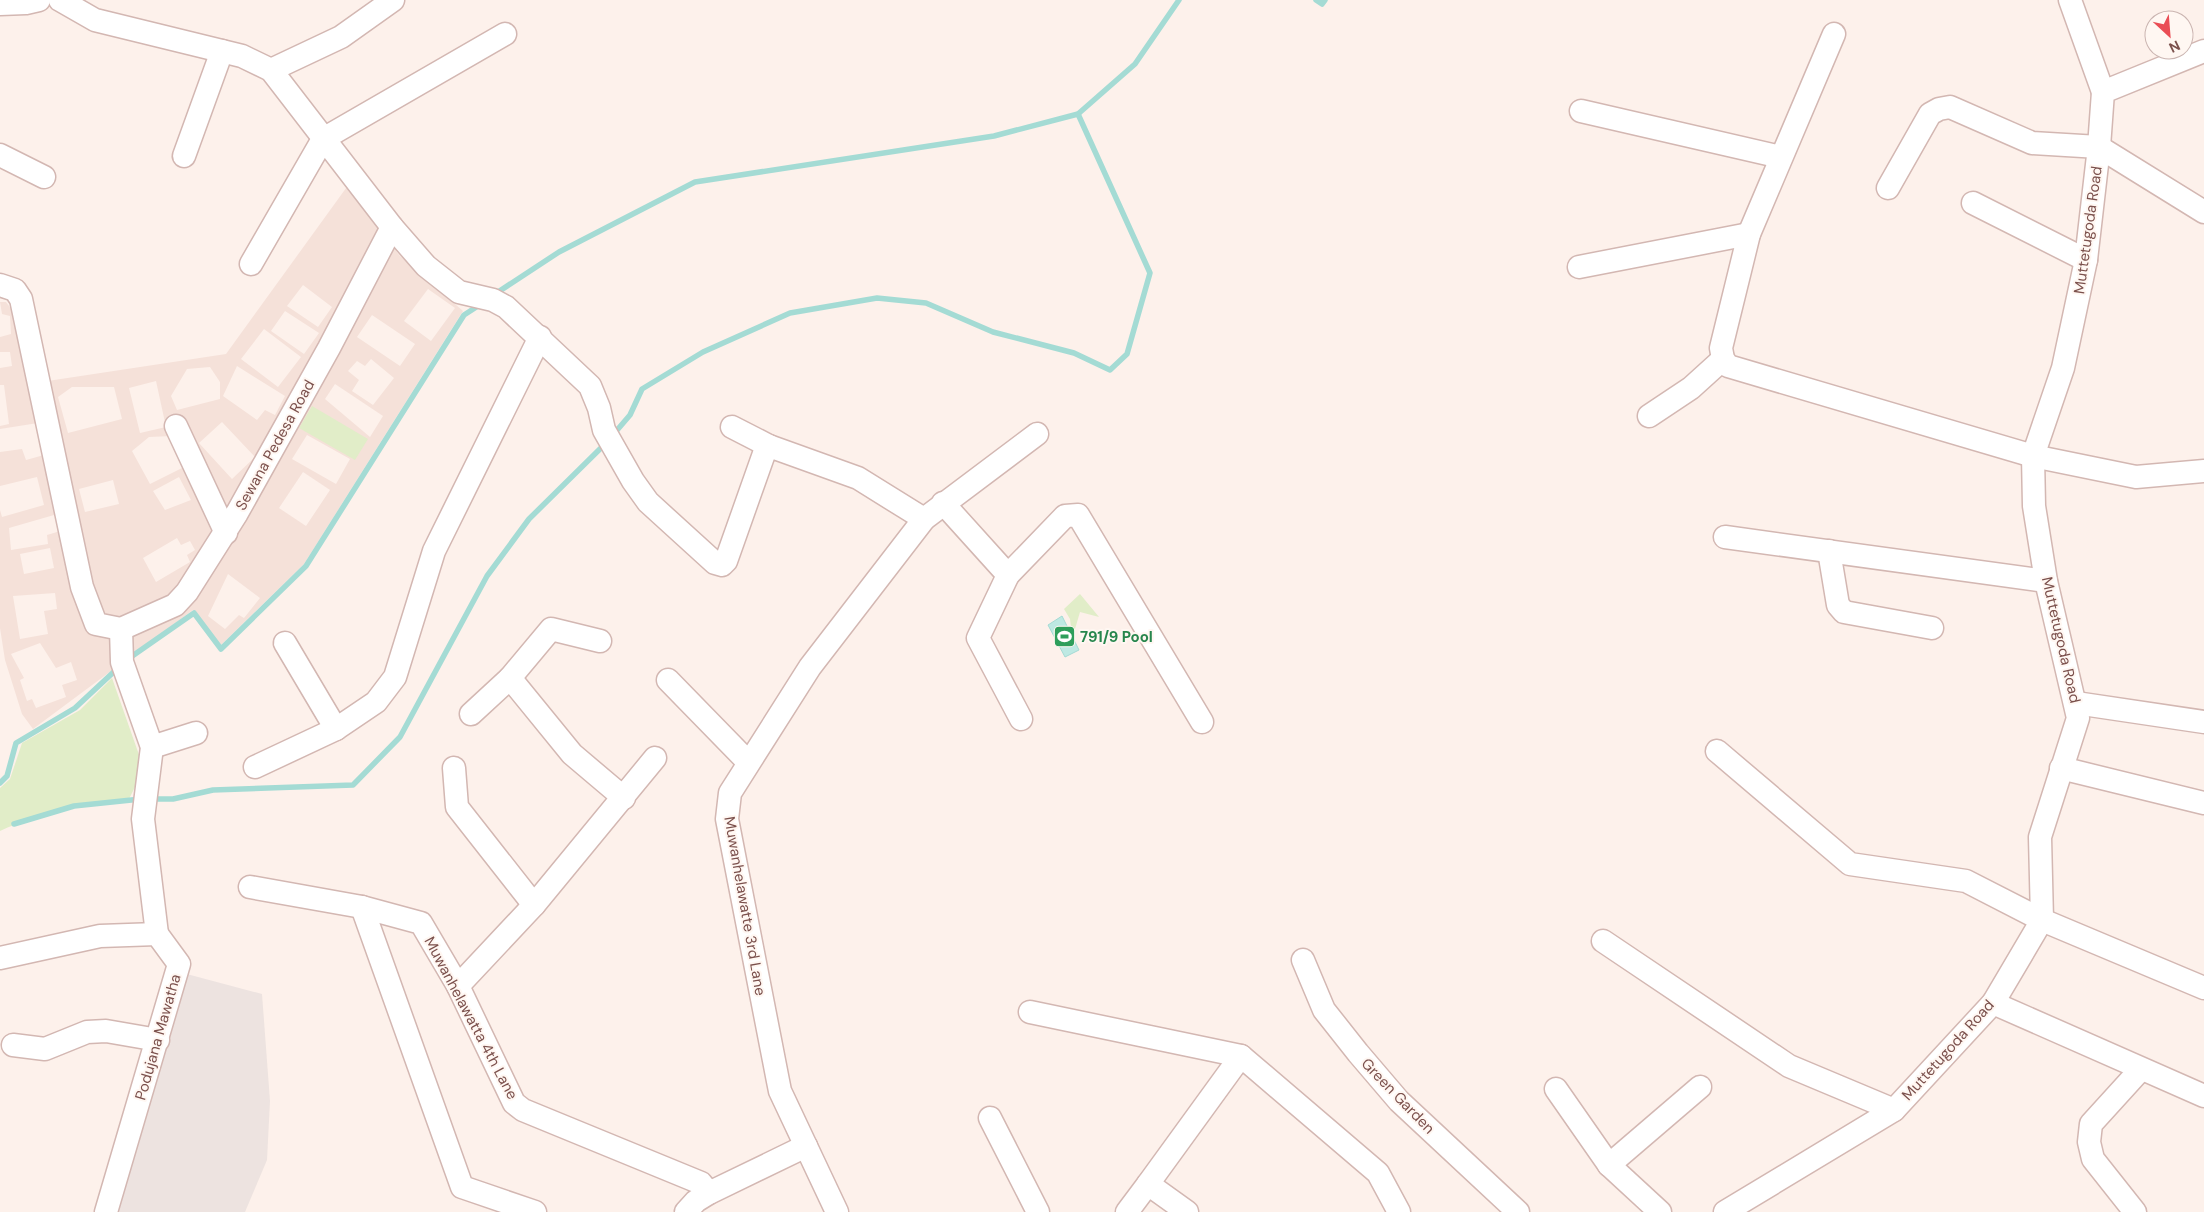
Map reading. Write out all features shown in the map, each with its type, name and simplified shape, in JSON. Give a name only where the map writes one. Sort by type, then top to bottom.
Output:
[{"type":"street","points":[[0,4],[26,4],[39,0]]},
{"type":"street","points":[[60,0],[95,20],[242,56],[271,70],[392,227],[426,266],[459,292],[482,297],[506,307],[590,386],[599,408],[604,430],[633,481],[648,502],[718,565],[726,561],[766,448],[769,446]]},
{"type":"street","points":[[271,70],[341,38],[393,0]]},
{"type":"street","points":[[2070,0],[2103,92],[2204,51]]},
{"type":"street","points":[[251,264],[323,139],[505,34]]},
{"type":"street","points":[[1834,34],[1749,234],[1721,348],[1723,360],[1728,366],[2033,456],[2136,478],[2204,471]]},
{"type":"street","points":[[184,156],[222,51]]},
{"type":"street","name":"Muttetugoda Road","points":[[1725,1212],[1894,1110],[1993,1003],[2042,920],[2040,836],[2078,718],[2046,581],[2034,506],[2033,456],[2063,368],[2086,260],[2099,147],[2103,92]]},
{"type":"street","points":[[1888,188],[1930,114],[1950,107],[2032,142],[2099,147],[2204,212]]},
{"type":"street","points":[[1581,111],[1781,157]]},
{"type":"street","points":[[0,155],[44,177]]},
{"type":"street","points":[[1973,203],[2086,260]]},
{"type":"street","name":"Sewana Pedesa Road","points":[[121,640],[174,605],[187,592],[226,533],[329,348],[392,227]]},
{"type":"street","points":[[1579,267],[1749,234]]},
{"type":"street","points":[[0,285],[15,290],[21,299],[82,587],[96,624],[121,640],[126,674],[152,747],[143,819],[157,934],[100,936],[0,958]]},
{"type":"street","points":[[255,767],[336,729],[376,702],[395,677],[434,551],[540,337]]},
{"type":"street","points":[[1649,416],[1691,388],[1723,360]]},
{"type":"street","points":[[176,426],[226,533]]},
{"type":"street","points":[[732,427],[769,446],[858,478],[924,519]]},
{"type":"street","name":"Muwanhelawatte 3rd Lane","points":[[837,1212],[778,1081],[727,819],[730,793],[810,667],[924,519],[1037,434]]},
{"type":"street","points":[[943,503],[1008,574]]},
{"type":"street","points":[[1021,719],[978,638],[1008,574],[1065,516],[1078,515],[1202,722]]},
{"type":"street","points":[[1726,537],[2046,581]]},
{"type":"street","points":[[1829,551],[1838,605],[1844,612],[1932,628]]},
{"type":"street","points":[[471,714],[510,678],[551,629],[600,641]]},
{"type":"street","points":[[286,644],[336,729]]},
{"type":"street","points":[[510,678],[572,754],[624,798]]},
{"type":"street","points":[[668,680],[748,762]]},
{"type":"street","points":[[2076,703],[2204,722]]},
{"type":"street","points":[[152,747],[196,733]]},
{"type":"street","points":[[1717,751],[1850,864],[1966,881],[2042,920],[2204,988]]},
{"type":"street","points":[[458,986],[534,905],[656,758]]},
{"type":"street","points":[[454,768],[457,807],[534,905]]},
{"type":"street","points":[[2061,768],[2204,803]]},
{"type":"street","name":"Muwanhelawatta 4th Lane","points":[[250,887],[362,907],[421,923],[458,986],[514,1103],[523,1110],[700,1183],[698,1205]]},
{"type":"street","points":[[362,907],[462,1187],[535,1212]]},
{"type":"street","name":"Podujana Mawatha","points":[[106,1212],[179,964],[157,934]]},
{"type":"street","points":[[1603,941],[1789,1066],[1894,1110]]},
{"type":"street","name":"Green Garden","points":[[1303,960],[1324,1010],[1358,1053],[1399,1101],[1518,1212]]},
{"type":"street","points":[[1993,1003],[2204,1096]]},
{"type":"street","points":[[1030,1012],[1241,1056],[1378,1173],[1398,1212]]},
{"type":"street","points":[[13,1045],[46,1050],[87,1032],[106,1031],[158,1040]]},
{"type":"street","points":[[1127,1212],[1241,1056]]},
{"type":"street","points":[[2135,1212],[2093,1159],[2090,1142],[2091,1124],[2141,1069]]},
{"type":"street","points":[[1609,1165],[1700,1087]]},
{"type":"street","points":[[1556,1089],[1609,1165],[1660,1212]]},
{"type":"street","points":[[990,1118],[1038,1212]]},
{"type":"street","points":[[698,1205],[806,1146]]},
{"type":"street","points":[[1148,1184],[1187,1212]]},
{"type":"shaded area","points":[[349,184],[399,255],[463,311],[304,564],[221,645],[193,610],[33,729],[22,714],[5,660],[0,628],[0,510],[2,517],[44,505],[37,477],[0,486],[0,452],[22,449],[26,460],[44,455],[38,423],[0,429],[0,426],[9,424],[4,385],[0,385],[0,368],[12,366],[10,352],[0,352],[0,337],[11,334],[10,316],[2,314],[0,302],[6,302],[15,314],[41,382],[226,354]],"holes":[[[303,285],[332,307],[318,327],[287,306]],[[428,289],[455,308],[431,341],[404,321]],[[285,311],[319,333],[304,354],[271,331]],[[372,315],[415,344],[400,366],[357,337]],[[264,329],[301,357],[278,387],[241,359]],[[371,359],[394,378],[373,405],[352,391],[359,380],[348,371],[357,361],[365,366]],[[237,366],[285,396],[275,415],[265,410],[257,420],[223,396]],[[210,367],[220,382],[220,399],[177,410],[171,396],[187,369]],[[156,381],[166,427],[140,433],[129,388]],[[335,384],[383,416],[370,437],[325,399]],[[72,387],[114,387],[122,419],[68,433],[58,397]],[[222,422],[255,457],[232,479],[199,443]],[[307,435],[350,459],[336,484],[292,459]],[[172,436],[184,467],[150,484],[132,451],[149,437]],[[303,472],[330,490],[306,526],[279,508]],[[179,477],[191,500],[165,510],[153,491]],[[113,480],[119,504],[85,512],[79,489]],[[61,513],[67,529],[47,535],[48,544],[11,550],[9,528]],[[177,538],[181,545],[190,541],[195,550],[187,555],[190,562],[156,582],[143,558]],[[50,548],[54,568],[24,574],[20,554]],[[228,574],[260,598],[244,618],[239,615],[225,629],[208,616]],[[55,593],[57,609],[44,611],[48,634],[20,639],[13,596]],[[40,643],[56,668],[71,662],[77,680],[62,685],[66,697],[36,708],[32,699],[27,701],[20,680],[24,678],[11,654]]]},
{"type":"shaded area","points":[[183,973],[262,994],[270,1101],[267,1160],[245,1212],[115,1212]]},
{"type":"green space","points":[[312,406],[368,439],[355,460],[299,428]]},
{"type":"green space","points":[[1080,594],[1099,617],[1080,612],[1075,629],[1071,627],[1070,619],[1064,609]]},
{"type":"green space","points":[[112,678],[144,769],[129,799],[47,814],[0,831],[0,788],[10,779],[22,743],[80,710]]},
{"type":"water","name":"791/9 Pool","points":[[1062,616],[1079,650],[1065,657],[1048,625]]},
{"type":"waterway","points":[[495,294],[559,252],[695,182],[994,136],[1078,114],[1135,64],[1179,0]]},
{"type":"waterway","points":[[1316,0],[1322,4],[1325,0]]},
{"type":"waterway","points":[[612,436],[630,415],[642,389],[703,352],[790,313],[877,298],[926,303],[993,332],[1074,353],[1110,370],[1127,354],[1150,273],[1078,114]]},
{"type":"waterway","points":[[128,659],[194,613],[221,649],[306,566],[464,315],[481,304]]},
{"type":"waterway","points":[[150,799],[173,799],[213,790],[353,785],[400,737],[487,576],[529,519],[606,443]]},
{"type":"waterway","points":[[0,783],[7,776],[16,743],[75,708],[119,667]]},
{"type":"waterway","points":[[14,824],[74,806],[141,799]]},
{"type":"place","name":"791/9 Pool","points":[[1064,637]]}]
